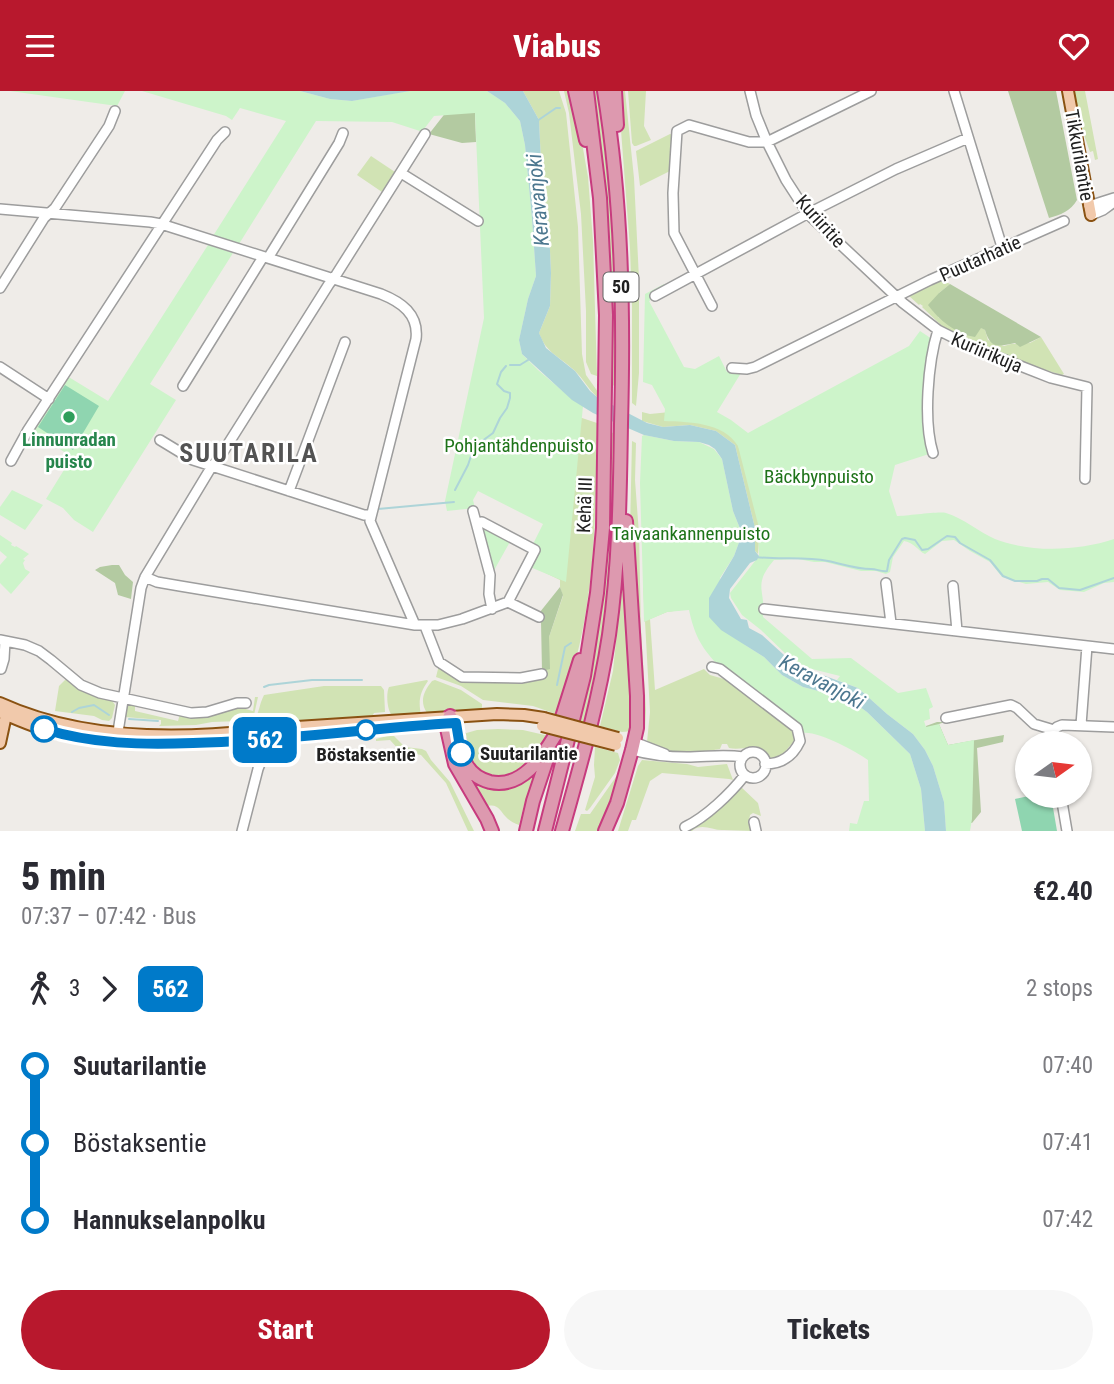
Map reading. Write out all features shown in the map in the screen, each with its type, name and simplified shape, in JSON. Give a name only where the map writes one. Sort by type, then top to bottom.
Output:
[{"type":"highway","points":[[575,91],[600,198]]},
{"type":"highway","name":"Kehä III","points":[[545,831],[575,717],[592,634],[603,529],[606,314],[600,198],[587,91]]},
{"type":"highway","name":"Kehä III","points":[[562,831],[599,686],[608,637],[619,530],[621,266],[604,91]]},
{"type":"highway","points":[[615,91],[619,149],[615,184]]},
{"type":"highway","points":[[605,831],[617,803],[637,728],[638,697],[621,469]]},
{"type":"highway","points":[[526,831],[580,658],[592,634]]},
{"type":"highway","points":[[450,721],[468,768],[483,780],[499,783],[514,780],[530,769],[556,733]]},
{"type":"highway","points":[[450,721],[455,764],[492,831]]},
{"type":"main road","name":"Tikkurilantie","points":[[1069,93],[1093,209]]},
{"type":"main road","points":[[2,709],[16,720],[58,733],[117,738],[226,734],[257,737],[450,721],[496,720],[543,722],[633,746]]},
{"type":"main road","points":[[0,743],[2,709]]},
{"type":"street","name":"Kuriiritie","points":[[750,91],[767,142],[786,180],[808,214],[897,297]]},
{"type":"street","points":[[712,306],[674,233],[673,182],[677,131],[689,125],[749,142],[767,142],[871,91]]},
{"type":"street","points":[[954,91],[1002,247]]},
{"type":"street","points":[[0,288],[109,125],[115,111]]},
{"type":"street","points":[[10,461],[217,139],[225,132]]},
{"type":"street","points":[[183,386],[339,143],[342,133]]},
{"type":"street","points":[[117,738],[145,577],[330,279],[425,134]]},
{"type":"street","points":[[655,296],[896,169],[968,138]]},
{"type":"street","points":[[401,173],[478,221]]},
{"type":"street","points":[[1093,209],[1114,200]]},
{"type":"street","points":[[0,209],[150,222],[393,299],[406,309],[415,321],[416,339],[370,521],[439,662],[462,677],[522,678],[542,674]]},
{"type":"street","name":"Puutarhatie","points":[[732,368],[755,367],[930,279],[1064,221]]},
{"type":"street","name":"Kuriirikuja","points":[[897,297],[938,330],[972,347],[1051,378],[1087,387],[1084,479]]},
{"type":"street","points":[[933,453],[927,407],[938,330]]},
{"type":"street","points":[[289,491],[345,342]]},
{"type":"street","points":[[0,367],[49,399]]},
{"type":"street","points":[[160,440],[193,460],[370,515]]},
{"type":"street","points":[[473,511],[489,575],[492,609]]},
{"type":"street","points":[[145,577],[185,587],[420,626],[438,625],[508,602],[535,549],[482,522],[477,523]]},
{"type":"street","points":[[886,583],[891,623]]},
{"type":"street","points":[[953,586],[957,631]]},
{"type":"street","points":[[508,602],[539,617]]},
{"type":"street","points":[[764,610],[1114,649]]},
{"type":"street","points":[[1,669],[4,659],[3,640],[39,651],[86,688],[123,699],[191,713],[246,703]]},
{"type":"street","points":[[1081,725],[1087,646]]},
{"type":"street","points":[[712,667],[720,669],[797,728],[800,741],[791,755],[778,762],[765,764]]},
{"type":"street","points":[[946,719],[1011,705],[1034,725],[1054,730],[1062,725],[1114,727]]},
{"type":"street","points":[[243,831],[258,769],[257,737]]},
{"type":"street","points":[[633,746],[657,756],[724,754],[743,757]]},
{"type":"street","points":[[749,753],[757,753],[763,757],[765,764],[764,771],[752,778],[745,775],[740,767],[743,757],[749,753]]},
{"type":"street","points":[[685,827],[702,817],[745,775]]},
{"type":"street","points":[[1063,809],[1067,831]]},
{"type":"green space","points":[[10,91],[125,91],[117,106]]},
{"type":"green space","name":"Pohjantähdenpuisto","points":[[142,91],[300,91],[330,99],[352,101],[408,91],[487,91],[505,103],[520,121],[525,145],[536,276],[519,340],[522,354],[583,406],[566,582],[530,567],[540,548],[533,544],[543,524],[478,491],[473,500],[475,508],[447,511],[445,501],[484,318],[475,113],[434,116],[423,132],[392,122],[316,121],[239,244],[213,236],[286,121],[240,108],[232,120]]},
{"type":"green space","points":[[523,91],[559,91],[566,113],[578,227],[582,354],[586,375],[598,392],[597,397],[577,373],[549,350],[539,333],[550,306],[550,251],[542,184],[539,120]]},
{"type":"green space","points":[[564,91],[573,91],[588,177],[593,241],[597,376],[591,374],[586,362],[581,214]]},
{"type":"green space","points":[[594,91],[598,91],[612,215],[616,295],[615,387],[611,383],[608,237]]},
{"type":"green space","points":[[618,91],[625,91],[634,178],[639,279],[639,373],[636,406],[632,403],[630,248]]},
{"type":"green space","points":[[628,91],[646,91],[644,126],[651,140],[636,146],[632,143]]},
{"type":"green space","points":[[1008,91],[1056,91],[1077,200],[1061,214],[1049,218]]},
{"type":"green space","points":[[1073,91],[1085,91],[1098,159],[1095,160],[1093,151],[1090,152]]},
{"type":"green space","points":[[450,107],[475,113],[476,142],[462,143],[429,134]]},
{"type":"green space","points":[[670,134],[673,135],[670,171],[640,186],[636,151]]},
{"type":"green space","points":[[371,156],[395,172],[382,192],[357,175]]},
{"type":"green space","points":[[208,245],[233,253],[150,384],[176,400],[93,532],[74,520],[63,508],[46,499],[72,457],[32,431],[67,376],[108,401]]},
{"type":"green space","points":[[941,279],[950,284],[939,293],[938,317],[965,335],[980,327],[985,330],[988,340],[1004,346],[1030,343],[1041,337],[1064,374],[1032,366],[943,327],[908,295]]},
{"type":"green space","name":"Bäckbynpuisto","points":[[664,284],[668,291],[649,301],[684,367],[695,369],[719,356],[727,372],[741,373],[717,412],[748,433],[909,346],[920,331],[932,339],[924,376],[923,402],[929,454],[895,465],[889,491],[897,516],[946,513],[995,539],[1024,547],[1070,548],[1114,539],[1114,582],[1104,583],[1084,592],[1060,590],[1048,582],[1026,584],[1002,577],[990,562],[954,540],[942,541],[925,554],[904,541],[893,557],[890,572],[886,574],[798,559],[774,560],[763,576],[763,617],[812,659],[851,658],[898,693],[926,688],[933,707],[929,709],[930,719],[924,721],[926,727],[939,724],[948,745],[974,740],[970,831],[946,831],[944,802],[933,766],[913,734],[858,688],[837,680],[840,676],[804,667],[790,658],[742,615],[731,598],[730,593],[759,556],[758,524],[738,446],[732,438],[705,425],[664,421],[665,409],[652,385],[643,382],[645,294]]},
{"type":"green space","points":[[950,284],[1041,337],[1020,347],[1015,343],[993,344],[981,328],[975,337],[955,330],[928,305]]},
{"type":"green space","name":"Linnunradan puisto","points":[[65,385],[99,406],[73,450],[38,427]]},
{"type":"green space","points":[[642,412],[670,412],[732,427],[761,514],[758,554],[755,551],[755,528],[735,445],[716,431],[690,425],[663,427],[642,421]]},
{"type":"green space","points":[[576,416],[597,423],[594,544],[582,634],[559,715],[533,706],[483,700],[461,686],[436,677],[439,665],[459,677],[542,675],[549,651],[549,637],[563,596],[560,580],[529,565],[553,520]]},
{"type":"green space","points":[[611,432],[615,434],[610,573],[600,648],[584,722],[580,721],[595,652],[605,583]]},
{"type":"green space","name":"Taivaankannenpuisto","points":[[644,435],[674,441],[699,442],[714,449],[722,459],[741,537],[734,556],[720,578],[745,645],[764,657],[782,675],[803,687],[849,699],[867,712],[910,754],[921,789],[925,831],[849,831],[850,823],[857,824],[864,801],[869,801],[868,760],[827,738],[803,733],[801,728],[717,664],[698,639],[689,610],[667,612],[644,622],[640,483]]},
{"type":"green space","points":[[632,441],[636,443],[635,480],[646,710],[645,729],[640,733],[630,531]]},
{"type":"green space","points":[[12,490],[43,505],[25,530],[0,515],[0,507]]},
{"type":"green space","points":[[482,527],[511,540],[492,574]]},
{"type":"green space","points":[[0,535],[12,543],[11,545],[29,554],[23,559],[23,563],[25,569],[30,572],[11,594],[0,583],[0,565],[7,557],[0,551]]},
{"type":"green space","points":[[624,563],[633,731],[622,732],[600,726],[613,671]]},
{"type":"green space","points":[[119,565],[133,582],[131,599],[118,595],[115,583],[95,570]]},
{"type":"green space","points":[[643,585],[651,593],[681,610],[650,619],[655,690],[704,669],[710,675],[724,679],[793,731],[795,740],[783,754],[772,759],[758,748],[733,749],[727,744],[722,744],[720,749],[683,753],[647,742],[650,712]]},
{"type":"green space","points":[[560,587],[563,595],[549,637],[550,669],[542,671],[541,621],[538,619],[540,612]]},
{"type":"green space","points":[[67,678],[111,699],[115,705],[112,718],[109,721],[94,716],[55,711],[59,686]]},
{"type":"green space","points":[[427,680],[420,697],[421,715],[391,714],[387,701],[389,687]]},
{"type":"green space","points":[[435,680],[461,690],[482,704],[482,709],[427,713],[423,704],[424,696],[429,685]]},
{"type":"green space","points":[[324,686],[381,686],[384,690],[385,712],[374,713],[361,719],[241,728],[241,725],[255,717],[264,695]]},
{"type":"green space","points":[[255,697],[258,697],[254,715],[241,721],[159,726],[161,720],[125,717],[126,707],[130,703],[135,704],[135,711],[178,721],[180,714],[234,706],[253,711]]},
{"type":"green space","points":[[945,722],[939,724],[948,745],[1004,735],[1003,742],[977,748],[981,812],[972,823],[968,822],[927,730],[926,726]]},
{"type":"green space","points":[[498,729],[523,730],[549,736],[524,769],[512,776],[499,778],[479,772],[469,762],[465,754],[463,734]]},
{"type":"green space","points":[[394,736],[405,747],[426,751],[450,782],[474,831],[468,831],[446,783],[421,755],[400,751],[390,740],[376,741]]},
{"type":"green space","points":[[595,747],[618,753],[620,760],[615,773],[587,811],[585,810],[595,777]]},
{"type":"green space","points":[[459,757],[492,786],[540,761],[519,825],[508,819],[496,806],[484,807]]},
{"type":"green space","points":[[642,760],[698,767],[727,764],[733,780],[662,773],[650,781],[636,820],[632,820],[628,831],[618,831]]},
{"type":"green space","points":[[620,771],[622,772],[601,831],[575,831],[581,814],[590,814]]},
{"type":"green space","points":[[740,786],[758,803],[761,816],[753,813],[750,815],[753,831],[700,827],[689,831]]},
{"type":"green space","points":[[1017,809],[1053,809],[1057,831],[1022,831]]},
{"type":"water","points":[[300,91],[410,91],[352,101],[330,99]]},
{"type":"water","name":"Keravanjoki","points":[[487,91],[523,91],[539,120],[551,273],[550,306],[539,333],[546,348],[575,371],[597,397],[647,423],[663,427],[690,425],[716,431],[735,445],[755,528],[755,551],[759,556],[750,563],[730,589],[729,598],[741,619],[747,620],[749,628],[762,635],[795,665],[858,688],[913,734],[933,766],[944,802],[946,831],[925,831],[921,789],[910,754],[867,712],[849,699],[803,687],[782,675],[764,657],[721,630],[709,617],[709,598],[734,556],[741,537],[722,459],[715,449],[699,442],[674,441],[644,435],[593,413],[572,400],[522,354],[519,340],[536,276],[525,145],[520,121],[505,103]]},
{"type":"waterway","points":[[537,121],[560,108]]},
{"type":"waterway","points":[[510,365],[520,365],[528,360]]},
{"type":"waterway","points":[[455,490],[474,447],[493,433],[507,408],[510,393],[497,384],[506,366]]},
{"type":"waterway","points":[[378,509],[454,502]]},
{"type":"waterway","points":[[756,557],[819,560],[887,571],[889,560],[902,539],[915,540],[922,550],[947,536],[955,537],[960,543],[990,560],[1003,576],[1015,581],[1048,579],[1059,588],[1080,590],[1114,578]]},
{"type":"waterway","points":[[557,685],[565,647],[571,643]]},
{"type":"waterway","points":[[264,687],[312,680],[362,680]]},
{"type":"waterway","points":[[72,712],[94,705],[109,715]]},
{"type":"waterway","points":[[129,719],[158,721]]},
{"type":"bus line","name":"562","points":[[44,729],[105,742],[160,744],[235,742],[456,723],[461,753]]},
{"type":"place","name":"Linnunradan puisto","points":[[69,417]]},
{"type":"place","name":"Böstaksentie","points":[[366,730]]},
{"type":"place","name":"Suutarilantie","points":[[461,753]]},
{"type":"district","name":"SUUTARILA","points":[[249,453]]}]
